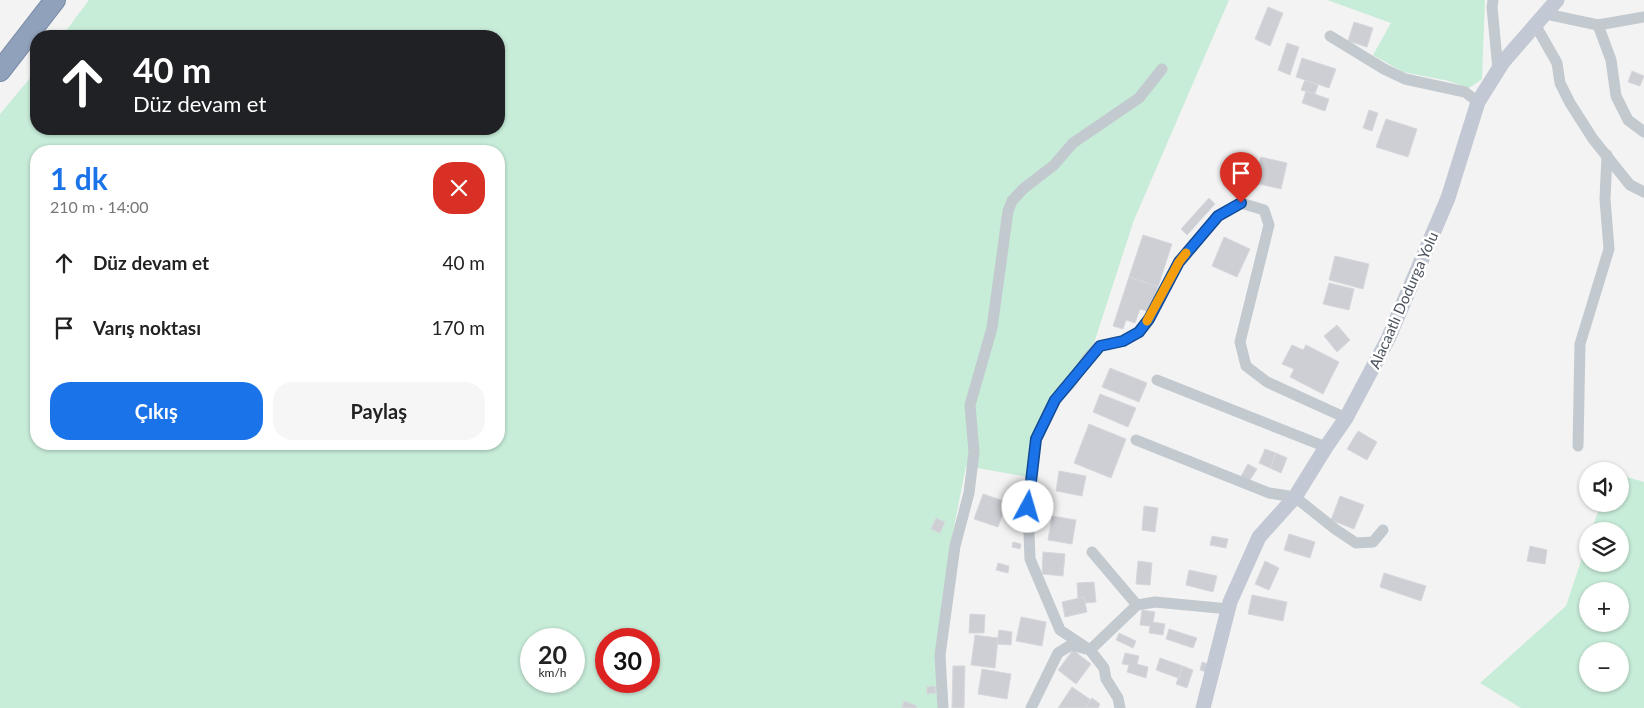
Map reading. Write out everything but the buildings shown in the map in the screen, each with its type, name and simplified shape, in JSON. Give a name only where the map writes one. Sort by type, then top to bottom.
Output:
[{"type":"highway","points":[[32,30],[55,0]]},
{"type":"highway","points":[[0,71],[30,32]]},
{"type":"street","points":[[1493,0],[1498,70]]},
{"type":"street","name":"Alacaatlı Dodurga Yolu","points":[[1203,708],[1230,602],[1259,537],[1295,497],[1346,418],[1388,339],[1445,206],[1478,102],[1503,62],[1557,0]]},
{"type":"street","points":[[1546,14],[1598,25],[1644,17]]},
{"type":"street","points":[[1598,25],[1611,60],[1616,96],[1628,120],[1644,132]]},
{"type":"street","points":[[1536,26],[1557,63],[1560,83],[1570,103],[1593,138],[1630,185],[1644,192]]},
{"type":"street","points":[[1330,36],[1378,66],[1405,79],[1465,92],[1478,102]]},
{"type":"street","points":[[944,708],[940,655],[955,546],[969,493],[974,452],[970,404],[992,328],[1008,211],[1012,202],[1024,189],[1054,165],[1073,144],[1139,98],[1162,69]]},
{"type":"street","points":[[1578,446],[1580,344],[1610,249],[1605,199],[1607,155]]},
{"type":"street","points":[[1120,708],[1118,698],[1106,679],[1104,668],[1090,650],[1060,630],[1030,559],[1028,507],[1036,439],[1055,400],[1070,384],[1088,358],[1100,346],[1123,341],[1139,332],[1149,319],[1179,262],[1218,216],[1241,203],[1264,210],[1269,225],[1240,342],[1246,366],[1267,382],[1346,418]]},
{"type":"street","points":[[1157,380],[1326,447]]},
{"type":"street","points":[[1136,440],[1269,493],[1295,497],[1356,543],[1373,542],[1383,530]]},
{"type":"street","points":[[1092,552],[1137,605]]},
{"type":"street","points":[[1090,650],[1137,605],[1155,602],[1229,609]]},
{"type":"street","points":[[1031,708],[1058,653],[1071,645],[1090,650]]},
{"type":"green space","points":[[89,0],[1229,0],[1134,220],[1094,343],[1046,407],[1028,477],[966,466],[952,537],[939,708],[0,708],[0,114],[30,78],[30,135],[505,135],[505,30],[66,30]]},
{"type":"green space","points":[[1327,0],[1485,0],[1482,79],[1469,88],[1449,81],[1403,72],[1373,55],[1391,23]]},
{"type":"green space","points":[[1629,478],[1644,482],[1644,708],[1521,708],[1480,683],[1566,606],[1579,567],[1579,572],[1629,572],[1629,522],[1594,522],[1598,512],[1629,512]]},
{"type":"slow traffic","points":[[1147,321],[1179,262],[1186,253]]},
{"type":"route","points":[[1028,507],[1036,439],[1055,400],[1070,384],[1088,358],[1100,346],[1123,341],[1139,332],[1149,319],[1179,262],[1218,216],[1241,203]]}]
